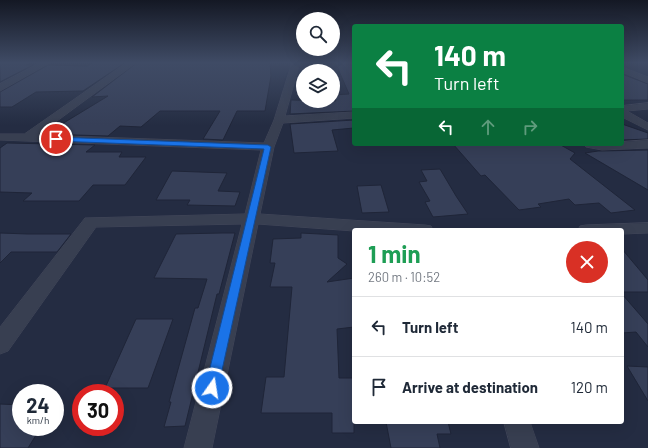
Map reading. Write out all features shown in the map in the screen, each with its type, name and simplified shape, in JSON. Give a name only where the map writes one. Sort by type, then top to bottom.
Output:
[{"type":"street","points":[[0,88],[9,83]]},
{"type":"street","points":[[26,138],[104,83]]},
{"type":"street","points":[[198,448],[268,147],[279,120],[290,83]]},
{"type":"street","points":[[624,109],[648,106]]},
{"type":"street","points":[[624,114],[648,127]]},
{"type":"street","points":[[279,120],[352,115]]},
{"type":"street","points":[[0,137],[268,147]]},
{"type":"street","points":[[624,145],[648,144]]},
{"type":"street","points":[[0,344],[91,222],[252,219],[394,228]]},
{"type":"street","points":[[624,232],[644,233]]},
{"type":"street","points":[[518,424],[525,448]]},
{"type":"building","points":[[16,83],[95,83],[83,91],[36,92],[12,107],[0,107],[0,92]]},
{"type":"building","points":[[111,83],[270,83],[265,111],[237,111],[223,140],[203,139],[220,111],[160,111],[141,127],[120,126],[108,136],[43,134],[108,96],[92,97]]},
{"type":"building","points":[[344,83],[352,83],[352,111],[290,114],[291,100],[296,100],[296,108],[340,108],[340,95],[349,94]]},
{"type":"building","points":[[624,83],[648,84],[648,100],[624,100]]},
{"type":"building","points":[[352,120],[352,128],[332,130],[338,151],[294,153],[290,124]]},
{"type":"building","points":[[624,125],[648,133],[648,139],[624,140]]},
{"type":"building","points":[[7,143],[95,145],[86,152],[122,152],[119,157],[146,157],[125,185],[93,185],[79,201],[23,201],[32,193],[0,192],[0,148]]},
{"type":"building","points":[[455,146],[563,146],[575,153],[570,159],[635,210],[611,213],[599,203],[575,205],[569,199],[538,204],[541,207],[519,210],[485,175],[481,176]]},
{"type":"building","points":[[648,150],[648,190],[585,153],[598,151]]},
{"type":"building","points":[[440,169],[468,214],[433,217],[425,202],[430,201],[419,182],[427,181],[421,170]]},
{"type":"building","points":[[172,171],[227,173],[218,191],[240,192],[235,206],[187,205],[190,200],[156,200]]},
{"type":"building","points":[[381,185],[389,212],[362,213],[357,186]]},
{"type":"building","points":[[0,233],[71,234],[57,252],[11,252],[0,263]]},
{"type":"building","points":[[235,233],[219,294],[217,294],[185,426],[164,427],[171,402],[169,402],[195,308],[198,308],[207,279],[154,278],[176,234]]},
{"type":"building","points":[[301,233],[338,235],[338,258],[347,264],[327,282],[352,278],[352,327],[337,329],[339,378],[352,378],[352,424],[354,424],[354,433],[332,433],[332,413],[261,413],[266,377],[284,377],[292,287],[270,287],[275,263],[270,263],[273,239],[301,238]]},
{"type":"building","points":[[624,251],[648,280],[648,292],[624,292]]},
{"type":"building","points":[[624,296],[648,324],[648,347],[636,332],[624,333]]},
{"type":"building","points":[[136,319],[173,319],[148,388],[124,388],[124,384],[107,384]]},
{"type":"building","points":[[627,366],[648,367],[648,401]]},
{"type":"building","points":[[0,404],[12,405],[12,436],[35,436],[28,448],[0,448]]},
{"type":"building","points":[[386,424],[448,424],[451,434],[437,434],[440,448],[391,448]]},
{"type":"route","points":[[56,139],[268,147],[212,388]]}]
